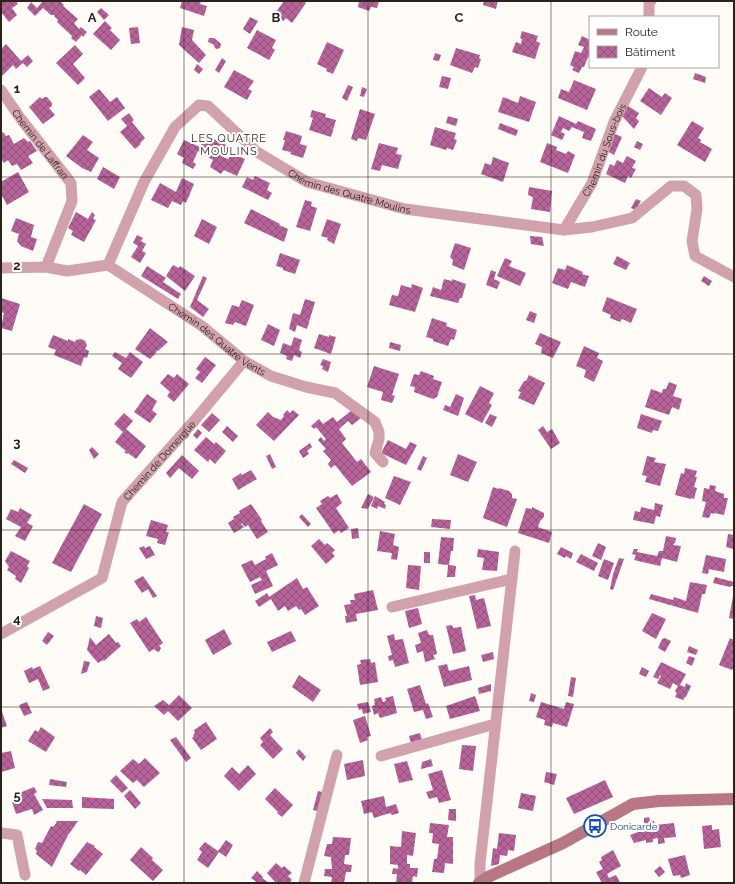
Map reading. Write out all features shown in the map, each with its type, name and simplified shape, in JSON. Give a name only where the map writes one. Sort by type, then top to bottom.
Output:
[{"type":"street","points":[[649,16],[649,4],[651,1]]},
{"type":"street","name":"Chemin du Sous-bois","points":[[564,230],[592,183],[614,122],[641,68]]},
{"type":"street","name":"Chemin de Laffran","points":[[1,90],[21,119],[71,183],[72,201],[46,267]]},
{"type":"street","name":"Chemin des Quatre Moulins","points":[[108,265],[144,182],[175,127],[199,105],[208,106],[257,152],[307,182],[405,209],[564,230],[592,227],[632,218],[671,186],[684,186],[696,195],[697,209],[692,241],[695,256],[734,277]]},
{"type":"street","points":[[1,268],[46,267],[67,271],[108,265]]},
{"type":"street","name":"Chemin des Quatre Vents","points":[[108,265],[202,326],[244,361],[271,376],[306,387],[335,393],[375,422],[379,432],[379,439],[375,453],[383,462]]},
{"type":"street","name":"Chemin de Domergue","points":[[1,634],[102,578],[122,502],[194,422],[244,361]]},
{"type":"street","points":[[480,883],[480,864],[515,551]]},
{"type":"street","points":[[392,607],[512,579]]},
{"type":"street","points":[[381,756],[495,724]]},
{"type":"street","points":[[304,883],[336,755]]},
{"type":"street","points":[[480,883],[488,877],[563,843],[633,804],[659,801],[734,799]]},
{"type":"street","points":[[1,833],[17,835],[25,875]]},
{"type":"building","points":[[1,1],[16,1],[18,4],[12,8],[17,15],[9,22],[1,12]]},
{"type":"building","points":[[43,1],[60,1],[64,5],[63,6],[78,19],[74,23],[79,29],[81,27],[87,32],[76,42],[71,38],[72,36],[57,22],[58,20],[54,16],[55,15],[51,15],[43,8],[35,16],[27,8],[31,2],[37,8]]},
{"type":"building","points":[[182,1],[201,1],[200,4],[207,6],[204,16],[180,8]]},
{"type":"building","points":[[284,1],[304,1],[306,3],[292,23],[286,18],[283,21],[274,15]]},
{"type":"building","points":[[359,1],[379,1],[377,8],[371,7],[369,11],[358,7]]},
{"type":"building","points":[[484,1],[498,1],[496,9],[483,5]]},
{"type":"building","points":[[101,8],[109,15],[104,20],[97,12]]},
{"type":"building","points":[[250,17],[258,21],[250,34],[243,29]]},
{"type":"building","points":[[105,21],[112,28],[110,30],[120,40],[111,50],[93,34]]},
{"type":"building","points":[[138,27],[140,43],[131,44],[129,28]]},
{"type":"building","points":[[182,27],[194,30],[192,40],[206,55],[199,63],[179,45]]},
{"type":"building","points":[[257,30],[276,40],[272,48],[275,50],[269,60],[247,48]]},
{"type":"building","points":[[522,31],[538,36],[536,41],[540,43],[535,59],[512,52],[516,42],[521,44],[522,39],[520,38]]},
{"type":"building","points":[[582,36],[589,40],[589,58],[579,73],[572,70],[574,67],[570,65],[575,51],[581,53],[584,47],[578,45]]},
{"type":"building","points":[[209,38],[214,38],[219,42],[221,44],[220,48],[216,49],[213,44],[208,42]]},
{"type":"building","points":[[327,42],[344,50],[333,74],[317,64]]},
{"type":"building","points":[[6,44],[21,61],[28,55],[33,61],[27,67],[23,63],[16,69],[13,65],[1,77],[1,49]]},
{"type":"building","points":[[75,45],[83,54],[73,64],[85,78],[78,85],[56,63]]},
{"type":"building","points":[[456,48],[480,55],[479,58],[481,59],[478,68],[475,67],[472,73],[450,65]]},
{"type":"building","points":[[435,53],[441,55],[439,61],[433,60]]},
{"type":"building","points":[[222,58],[226,61],[219,73],[215,70]]},
{"type":"building","points":[[197,64],[203,69],[199,74],[194,70]]},
{"type":"building","points":[[234,70],[254,81],[248,89],[252,91],[247,100],[224,87]]},
{"type":"building","points":[[695,73],[706,77],[705,83],[693,79]]},
{"type":"building","points":[[442,76],[451,78],[448,89],[439,87]]},
{"type":"building","points":[[574,80],[596,89],[587,110],[558,98],[561,89],[569,92]]},
{"type":"building","points":[[348,85],[353,87],[347,101],[342,98]]},
{"type":"building","points":[[362,87],[367,89],[364,97],[360,96]]},
{"type":"building","points":[[649,88],[662,97],[665,93],[672,98],[661,115],[640,101]]},
{"type":"building","points":[[99,89],[110,102],[117,97],[125,108],[108,121],[89,97]]},
{"type":"building","points":[[520,96],[536,102],[529,122],[498,112],[503,97],[518,103]]},
{"type":"building","points":[[40,97],[42,99],[47,97],[52,103],[52,106],[49,108],[55,115],[43,124],[29,107]]},
{"type":"building","points":[[628,106],[639,113],[636,118],[639,121],[634,129],[622,116]]},
{"type":"building","points":[[360,109],[375,114],[366,140],[358,138],[357,141],[351,139]]},
{"type":"building","points":[[312,110],[326,114],[325,117],[336,120],[331,137],[309,130],[313,118],[310,117]]},
{"type":"building","points":[[129,113],[134,120],[132,122],[145,138],[135,149],[120,132],[127,126],[121,119]]},
{"type":"building","points":[[448,116],[458,119],[456,126],[446,123]]},
{"type":"building","points":[[559,116],[576,124],[578,121],[596,129],[591,141],[582,138],[584,132],[572,127],[569,131],[563,128],[561,132],[565,134],[562,140],[551,135]]},
{"type":"building","points":[[692,121],[704,128],[698,138],[701,140],[700,142],[712,149],[705,162],[677,145]]},
{"type":"building","points":[[500,123],[518,130],[516,136],[498,129]]},
{"type":"building","points":[[435,127],[456,133],[454,139],[457,140],[453,150],[447,148],[446,150],[430,145]]},
{"type":"building","points":[[286,131],[302,136],[300,144],[307,146],[303,158],[290,154],[291,152],[282,150]]},
{"type":"building","points":[[3,132],[6,136],[9,135],[14,144],[24,138],[28,142],[30,141],[37,151],[28,156],[33,163],[21,170],[17,164],[12,166],[8,160],[4,163],[1,159],[1,134]]},
{"type":"building","points":[[615,134],[622,137],[614,155],[607,151]]},
{"type":"building","points":[[83,135],[93,142],[87,150],[99,158],[91,172],[82,168],[66,156]]},
{"type":"building","points":[[206,135],[228,146],[223,157],[228,159],[232,153],[245,159],[237,176],[224,170],[221,174],[210,167],[213,160],[198,151],[193,162],[196,164],[193,169],[182,163],[184,158],[177,154],[184,140],[200,147]]},
{"type":"building","points":[[637,141],[643,144],[640,150],[634,147]]},
{"type":"building","points":[[379,143],[398,148],[396,154],[402,155],[398,169],[382,165],[380,171],[371,169]]},
{"type":"building","points":[[547,143],[557,147],[556,150],[566,154],[568,151],[575,155],[568,173],[540,162]]},
{"type":"building","points":[[627,156],[636,161],[632,168],[636,169],[631,178],[628,176],[625,183],[606,174],[610,164],[614,166],[617,160],[623,163]]},
{"type":"building","points":[[493,157],[509,163],[503,182],[481,174],[485,163],[491,165]]},
{"type":"building","points":[[103,167],[120,177],[114,189],[97,179]]},
{"type":"building","points":[[18,172],[29,192],[7,205],[1,194],[1,182]]},
{"type":"building","points":[[255,176],[270,183],[267,190],[272,193],[268,200],[242,187],[247,177],[253,180]]},
{"type":"building","points":[[182,178],[194,184],[186,203],[183,201],[181,205],[172,201],[168,208],[151,200],[160,183],[176,192]]},
{"type":"building","points":[[529,187],[552,191],[550,212],[531,209],[533,197],[528,195]]},
{"type":"building","points":[[636,199],[641,201],[636,210],[631,208]]},
{"type":"building","points":[[305,200],[312,202],[311,206],[317,208],[310,231],[296,227]]},
{"type":"building","points":[[251,209],[288,229],[284,242],[244,223]]},
{"type":"building","points":[[76,212],[88,219],[92,212],[95,215],[93,219],[96,220],[84,242],[71,235],[73,231],[68,228]]},
{"type":"building","points":[[16,218],[34,225],[31,237],[37,239],[33,251],[21,246],[17,241],[19,234],[11,231]]},
{"type":"building","points":[[202,219],[217,227],[209,244],[194,236]]},
{"type":"building","points":[[327,219],[341,224],[334,244],[327,240],[328,238],[321,236]]},
{"type":"building","points":[[137,235],[143,238],[141,241],[146,244],[142,251],[146,253],[140,263],[131,257],[138,246],[133,243]]},
{"type":"building","points":[[530,236],[542,237],[544,246],[531,244]]},
{"type":"building","points":[[455,243],[471,248],[464,270],[452,265],[453,260],[450,257]]},
{"type":"building","points":[[280,253],[300,260],[295,274],[276,266]]},
{"type":"building","points":[[617,256],[630,263],[626,270],[613,264]]},
{"type":"building","points":[[505,258],[512,261],[509,266],[526,273],[520,286],[497,276]]},
{"type":"building","points":[[173,265],[179,268],[180,266],[195,276],[185,291],[166,276]]},
{"type":"building","points":[[567,265],[583,272],[582,274],[589,276],[585,287],[571,282],[568,289],[552,283],[558,268],[565,270]]},
{"type":"building","points":[[147,266],[166,278],[163,282],[181,294],[178,299],[141,276]]},
{"type":"building","points":[[491,270],[496,272],[494,279],[500,282],[497,289],[486,285]]},
{"type":"building","points":[[203,276],[207,278],[197,300],[209,309],[203,317],[190,307]]},
{"type":"building","points":[[704,276],[712,281],[709,286],[701,281]]},
{"type":"building","points":[[444,279],[452,281],[452,279],[466,284],[462,298],[460,298],[458,303],[430,296],[433,287],[441,290]]},
{"type":"building","points":[[412,284],[423,288],[415,312],[389,305],[392,295],[398,296],[401,285],[411,288]]},
{"type":"building","points":[[607,297],[637,309],[631,323],[622,319],[620,322],[610,318],[611,315],[602,311]]},
{"type":"building","points":[[1,298],[20,304],[12,331],[1,328],[4,313],[1,312]]},
{"type":"building","points":[[305,299],[315,302],[307,329],[297,325],[295,332],[289,329],[293,313],[300,315]]},
{"type":"building","points":[[242,300],[254,305],[246,326],[235,322],[233,325],[225,323],[232,305],[239,307]]},
{"type":"building","points":[[530,311],[537,314],[534,323],[526,320]]},
{"type":"building","points":[[432,318],[447,323],[446,326],[457,330],[454,340],[451,339],[448,346],[426,337]]},
{"type":"building","points":[[268,324],[280,330],[274,346],[261,340]]},
{"type":"building","points":[[150,328],[168,342],[158,351],[157,350],[150,359],[135,349]]},
{"type":"building","points":[[540,333],[561,342],[553,358],[541,353],[542,347],[535,344]]},
{"type":"building","points":[[319,334],[329,337],[329,335],[336,337],[331,354],[314,348]]},
{"type":"building","points":[[53,335],[68,341],[68,339],[75,342],[76,340],[81,339],[85,341],[87,345],[85,349],[89,351],[87,358],[84,357],[81,366],[54,355],[56,350],[48,347]]},
{"type":"building","points":[[294,337],[302,340],[299,350],[302,352],[300,358],[294,355],[292,361],[286,359],[287,356],[280,353],[283,343],[291,346]]},
{"type":"building","points":[[390,342],[401,345],[400,351],[389,348]]},
{"type":"building","points":[[584,346],[599,353],[597,358],[603,361],[594,382],[584,377],[586,370],[576,366]]},
{"type":"building","points":[[115,352],[126,358],[130,352],[143,362],[131,378],[118,369],[122,363],[112,356]]},
{"type":"building","points":[[205,357],[216,365],[202,383],[195,378],[200,372],[196,369]]},
{"type":"building","points":[[323,359],[331,362],[328,372],[322,369],[323,366],[320,365]]},
{"type":"building","points":[[374,366],[399,374],[392,395],[395,396],[392,403],[381,400],[383,392],[367,387]]},
{"type":"building","points":[[421,371],[434,376],[433,379],[442,382],[437,397],[433,399],[414,392],[415,387],[410,386],[414,374],[419,375]]},
{"type":"building","points":[[168,374],[174,378],[177,374],[189,384],[174,402],[167,396],[170,392],[160,383]]},
{"type":"building","points":[[529,375],[545,383],[534,405],[518,398],[521,392],[518,391]]},
{"type":"building","points":[[669,382],[677,385],[673,396],[682,399],[679,410],[672,407],[669,415],[645,407],[651,389],[662,393],[663,389],[666,389]]},
{"type":"building","points":[[480,386],[494,393],[489,403],[492,405],[482,423],[465,414]]},
{"type":"building","points":[[147,394],[157,401],[152,410],[157,414],[150,423],[134,412]]},
{"type":"building","points":[[456,394],[464,398],[458,416],[443,410],[445,405],[450,407]]},
{"type":"building","points":[[287,410],[290,413],[293,410],[299,415],[274,441],[256,425],[268,412],[273,417],[281,420]]},
{"type":"building","points":[[352,410],[361,418],[352,425],[348,421],[339,429],[346,439],[342,443],[357,462],[361,459],[371,472],[352,486],[335,465],[331,468],[328,464],[331,460],[323,451],[326,449],[318,440],[321,437],[324,441],[326,439],[316,427],[314,429],[311,426],[319,419],[323,424],[333,417],[337,422]]},
{"type":"building","points":[[124,413],[133,421],[126,429],[146,446],[136,459],[124,452],[126,451],[115,442],[123,432],[114,424]]},
{"type":"building","points":[[212,413],[220,420],[209,432],[201,425]]},
{"type":"building","points":[[490,414],[497,417],[492,427],[485,423]]},
{"type":"building","points":[[641,414],[662,421],[658,431],[653,430],[652,433],[637,428]]},
{"type":"building","points":[[227,426],[238,436],[233,442],[222,432]]},
{"type":"building","points":[[543,426],[547,432],[552,429],[560,443],[551,449],[538,430]]},
{"type":"building","points":[[198,429],[202,433],[197,439],[193,435]]},
{"type":"building","points":[[206,437],[214,444],[216,442],[226,451],[215,464],[210,459],[208,462],[194,450]]},
{"type":"building","points":[[388,440],[406,449],[410,442],[417,445],[406,465],[381,453]]},
{"type":"building","points":[[310,443],[312,447],[307,451],[309,454],[303,458],[299,451]]},
{"type":"building","points":[[92,447],[99,454],[94,459],[89,450]]},
{"type":"building","points":[[270,454],[276,467],[272,469],[266,456]]},
{"type":"building","points":[[458,454],[477,462],[468,482],[450,475]]},
{"type":"building","points":[[182,455],[199,471],[192,479],[179,468],[170,478],[166,473]]},
{"type":"building","points":[[423,456],[427,458],[421,471],[417,469]]},
{"type":"building","points":[[647,456],[656,458],[654,462],[666,464],[660,486],[645,482],[647,476],[642,475]]},
{"type":"building","points":[[14,460],[28,468],[25,473],[11,464]]},
{"type":"building","points":[[685,468],[697,471],[694,487],[697,488],[694,499],[675,495],[681,473],[684,474]]},
{"type":"building","points":[[251,470],[257,479],[238,490],[232,479],[241,473],[242,475]]},
{"type":"building","points":[[394,476],[411,482],[400,505],[385,498]]},
{"type":"building","points":[[710,485],[716,486],[715,491],[724,494],[724,498],[728,498],[724,515],[711,513],[709,518],[702,517],[706,502],[702,501],[704,488],[709,489]]},
{"type":"building","points":[[493,487],[509,491],[512,494],[512,498],[517,499],[507,527],[483,518]]},
{"type":"building","points":[[337,494],[342,503],[336,508],[349,528],[341,533],[339,530],[334,534],[316,508],[322,504],[320,501],[328,496],[330,498]]},
{"type":"building","points":[[368,494],[374,497],[368,509],[361,508]]},
{"type":"building","points":[[375,496],[385,502],[385,509],[378,506],[377,509],[371,506]]},
{"type":"building","points":[[655,503],[663,505],[660,517],[656,516],[654,524],[633,520],[635,511],[640,512],[641,507],[654,510]]},
{"type":"building","points":[[84,504],[102,514],[71,572],[52,563]]},
{"type":"building","points":[[251,504],[268,532],[257,539],[248,525],[245,527],[242,523],[241,524],[244,527],[234,533],[228,523],[234,519],[233,517],[240,513],[239,511]]},
{"type":"building","points":[[532,507],[544,513],[544,517],[540,521],[538,527],[552,532],[549,543],[518,533],[526,508],[532,509]]},
{"type":"building","points":[[20,508],[32,515],[27,523],[33,526],[25,541],[15,536],[21,527],[6,519],[11,509],[18,512]]},
{"type":"building","points":[[302,514],[311,524],[308,527],[299,517]]},
{"type":"building","points":[[432,519],[451,520],[450,529],[431,527]]},
{"type":"building","points":[[151,520],[168,525],[166,532],[169,532],[165,545],[157,543],[158,539],[146,536]]},
{"type":"building","points":[[358,528],[359,538],[352,539],[351,529]]},
{"type":"building","points":[[380,531],[395,534],[393,545],[399,547],[397,560],[391,559],[392,553],[377,551]]},
{"type":"building","points":[[728,534],[734,535],[734,549],[726,547]]},
{"type":"building","points":[[666,536],[676,538],[673,545],[681,546],[677,562],[662,558],[660,566],[634,560],[636,555],[632,554],[634,549],[638,549],[637,552],[657,556],[659,551],[663,551]]},
{"type":"building","points":[[441,537],[454,538],[453,551],[451,551],[449,565],[456,566],[455,577],[447,577],[448,565],[438,564]]},
{"type":"building","points":[[319,539],[325,545],[327,543],[335,550],[332,553],[335,556],[326,564],[311,546]]},
{"type":"building","points":[[598,543],[606,547],[601,560],[592,556]]},
{"type":"building","points":[[144,546],[145,548],[150,546],[155,555],[146,559],[139,548]]},
{"type":"building","points":[[561,547],[573,553],[571,559],[557,554]]},
{"type":"building","points":[[478,549],[499,552],[497,571],[482,570],[484,558],[477,557]]},
{"type":"building","points":[[11,551],[30,561],[27,566],[29,568],[21,583],[15,579],[16,576],[7,570],[9,567],[5,561]]},
{"type":"building","points":[[424,552],[430,552],[430,563],[424,563]]},
{"type":"building","points":[[272,553],[278,565],[266,571],[273,586],[255,594],[251,585],[262,580],[260,577],[250,582],[241,565],[252,560],[255,565],[266,559],[265,557]]},
{"type":"building","points":[[581,554],[598,563],[594,571],[576,562]]},
{"type":"building","points":[[706,555],[726,559],[724,572],[709,569],[708,574],[702,573]]},
{"type":"building","points":[[619,558],[624,559],[613,590],[610,589],[613,574]]},
{"type":"building","points":[[604,559],[614,563],[608,580],[598,576]]},
{"type":"building","points":[[408,565],[421,566],[419,590],[406,588]]},
{"type":"building","points":[[143,576],[157,596],[153,598],[148,589],[142,593],[134,581]]},
{"type":"building","points":[[715,577],[734,582],[734,586],[730,587],[713,583]]},
{"type":"building","points":[[297,578],[303,589],[307,587],[319,606],[305,615],[301,609],[299,610],[296,606],[288,611],[285,606],[278,611],[271,599],[259,607],[255,601],[267,593],[269,597]]},
{"type":"building","points":[[690,582],[707,585],[705,594],[702,594],[698,613],[649,599],[651,594],[673,600],[674,597],[686,601]]},
{"type":"building","points":[[373,590],[378,610],[356,614],[357,621],[346,623],[345,616],[347,616],[344,605],[351,604],[350,600],[355,600],[354,594]]},
{"type":"building","points":[[475,595],[476,600],[484,598],[491,626],[477,629],[469,596]]},
{"type":"building","points":[[734,596],[734,619],[729,618]]},
{"type":"building","points":[[418,608],[422,624],[409,628],[405,611]]},
{"type":"building","points":[[652,613],[666,619],[656,639],[642,631]]},
{"type":"building","points":[[96,616],[103,618],[101,628],[94,626]]},
{"type":"building","points":[[146,617],[163,643],[159,646],[161,648],[159,652],[154,649],[149,652],[130,623],[137,619],[139,622]]},
{"type":"building","points":[[452,625],[453,628],[461,627],[466,651],[453,654],[446,626]]},
{"type":"building","points":[[224,629],[232,644],[213,655],[205,640]]},
{"type":"building","points":[[427,630],[429,635],[433,635],[437,654],[433,655],[435,659],[425,662],[423,651],[417,653],[415,645],[421,643],[418,633]]},
{"type":"building","points":[[291,631],[296,641],[272,652],[267,642]]},
{"type":"building","points":[[48,632],[54,636],[47,645],[42,641]]},
{"type":"building","points":[[109,634],[116,643],[118,642],[121,646],[104,661],[103,660],[98,663],[87,650],[90,637],[96,645]]},
{"type":"building","points":[[394,634],[395,640],[403,639],[409,663],[395,667],[393,660],[389,661],[388,656],[392,655],[387,636]]},
{"type":"building","points":[[665,638],[671,641],[665,652],[658,648],[662,639]]},
{"type":"building","points":[[730,638],[734,640],[734,666],[732,670],[719,665]]},
{"type":"building","points":[[689,646],[698,650],[696,655],[687,652]]},
{"type":"building","points":[[493,652],[494,659],[483,662],[481,655]]},
{"type":"building","points":[[689,656],[695,658],[692,666],[686,663]]},
{"type":"building","points":[[370,659],[371,663],[375,662],[378,682],[360,685],[357,665],[361,664],[360,660]]},
{"type":"building","points":[[84,661],[90,662],[87,672],[81,674]]},
{"type":"building","points":[[661,662],[686,674],[680,685],[685,687],[686,683],[691,686],[683,700],[675,697],[677,693],[675,691],[678,686],[673,683],[670,689],[657,683],[661,676],[660,675],[658,679],[653,677]]},
{"type":"building","points":[[447,664],[449,671],[469,666],[472,680],[444,687],[438,666]]},
{"type":"building","points":[[40,666],[50,688],[43,691],[38,679],[29,683],[24,671],[32,667],[33,669]]},
{"type":"building","points":[[642,667],[649,671],[646,677],[639,674]]},
{"type":"building","points":[[299,675],[321,690],[313,702],[292,687]]},
{"type":"building","points":[[571,677],[576,678],[573,697],[568,696]]},
{"type":"building","points":[[491,684],[491,691],[479,694],[478,688]]},
{"type":"building","points":[[420,685],[426,704],[428,703],[433,717],[426,719],[423,710],[414,712],[407,689]]},
{"type":"building","points":[[531,693],[536,695],[534,702],[529,701]]},
{"type":"building","points":[[179,695],[192,708],[178,721],[168,711],[164,715],[154,706],[163,700],[169,705]]},
{"type":"building","points":[[393,696],[397,713],[380,718],[378,713],[374,715],[372,706],[375,705],[374,699],[381,697],[383,702],[386,701],[385,698]]},
{"type":"building","points":[[475,696],[480,711],[450,719],[446,706]]},
{"type":"building","points":[[27,702],[32,713],[24,716],[19,705]]},
{"type":"building","points":[[368,702],[371,712],[363,714],[362,709],[359,710],[357,704]]},
{"type":"building","points":[[541,702],[564,709],[566,702],[574,704],[567,727],[553,723],[552,727],[544,725],[545,720],[536,717]]},
{"type":"building","points":[[1,709],[7,726],[1,728]]},
{"type":"building","points":[[365,716],[371,736],[367,737],[368,740],[360,743],[353,720]]},
{"type":"building","points":[[206,722],[217,739],[201,750],[192,738],[195,733],[194,730]]},
{"type":"building","points":[[41,727],[55,737],[46,752],[28,741],[35,730],[38,732]]},
{"type":"building","points":[[270,728],[273,732],[270,735],[283,749],[273,759],[260,745],[263,742],[260,738]]},
{"type":"building","points":[[420,733],[422,740],[411,743],[409,736]]},
{"type":"building","points":[[176,737],[191,758],[186,762],[170,740]]},
{"type":"building","points":[[462,745],[476,746],[473,771],[459,769]]},
{"type":"building","points":[[299,749],[306,757],[303,761],[296,753]]},
{"type":"building","points":[[11,751],[15,768],[1,772],[1,753]]},
{"type":"building","points":[[145,758],[160,773],[144,787],[137,780],[133,783],[120,771],[133,759],[139,764]]},
{"type":"building","points":[[431,759],[433,766],[421,769],[422,762]]},
{"type":"building","points":[[363,760],[365,776],[347,780],[344,764]]},
{"type":"building","points":[[407,761],[413,780],[399,783],[394,764]]},
{"type":"building","points":[[248,765],[256,774],[239,791],[224,776],[232,767],[239,774]]},
{"type":"building","points":[[442,770],[451,800],[439,803],[437,797],[429,799],[426,792],[433,790],[428,774]]},
{"type":"building","points":[[546,772],[557,774],[554,785],[544,782]]},
{"type":"building","points":[[116,775],[128,788],[122,793],[110,781]]},
{"type":"building","points":[[50,779],[67,782],[66,787],[49,785]]},
{"type":"building","points":[[605,780],[613,797],[574,814],[566,798]]},
{"type":"building","points":[[34,787],[37,792],[34,794],[43,810],[34,815],[32,809],[16,814],[12,802],[19,800],[17,794]]},
{"type":"building","points":[[275,788],[293,805],[282,817],[265,799]]},
{"type":"building","points":[[130,790],[141,803],[135,809],[124,796]]},
{"type":"building","points":[[318,791],[326,793],[321,812],[313,810]]},
{"type":"building","points":[[521,793],[536,796],[533,811],[518,808]]},
{"type":"building","points":[[384,796],[386,807],[396,804],[399,813],[392,815],[390,813],[374,818],[372,812],[364,814],[361,801]]},
{"type":"building","points":[[82,797],[114,799],[114,809],[82,808]]},
{"type":"building","points":[[42,799],[72,800],[73,808],[47,808]]},
{"type":"building","points":[[449,809],[456,809],[456,821],[448,820]]},
{"type":"building","points":[[649,817],[650,821],[654,821],[655,825],[674,823],[676,837],[664,838],[665,843],[658,844],[658,838],[653,839],[653,842],[646,843],[646,840],[634,843],[630,835],[638,832],[638,828],[644,827],[644,818]]},
{"type":"building","points":[[55,821],[78,821],[67,835],[52,867],[36,854],[37,851],[35,849],[38,842],[42,843],[51,826],[53,827],[57,822]]},
{"type":"building","points":[[430,823],[449,825],[447,837],[453,837],[453,864],[445,863],[444,873],[432,872],[434,859],[437,859],[439,844],[432,843],[433,833],[429,833]]},
{"type":"building","points":[[712,825],[712,830],[719,829],[721,847],[704,849],[702,826]]},
{"type":"building","points":[[402,831],[416,833],[413,856],[407,855],[407,864],[410,864],[410,868],[418,868],[417,877],[413,876],[412,883],[396,883],[397,874],[392,874],[393,868],[398,869],[398,865],[390,864],[390,846],[401,847]]},
{"type":"building","points":[[499,833],[516,835],[514,851],[508,850],[507,856],[500,855],[499,864],[491,866],[493,848],[497,849]]},
{"type":"building","points":[[333,837],[351,838],[349,855],[345,855],[344,864],[352,865],[351,872],[346,872],[344,883],[331,883],[332,877],[324,876],[325,869],[332,869],[331,857],[324,856],[327,844],[332,844]]},
{"type":"building","points":[[226,840],[233,845],[226,857],[219,852],[208,868],[197,860],[202,852],[199,849],[205,842],[218,851]]},
{"type":"building","points":[[87,842],[95,846],[94,847],[103,854],[86,875],[70,864]]},
{"type":"building","points":[[141,847],[163,870],[153,881],[130,860]]},
{"type":"building","points":[[613,850],[621,866],[607,874],[609,878],[616,875],[620,882],[602,883],[596,872],[603,869],[599,862],[602,860],[601,857]]},
{"type":"building","points":[[685,855],[690,875],[681,878],[680,875],[673,876],[668,859]]},
{"type":"building","points":[[276,863],[282,868],[284,866],[292,873],[288,876],[292,880],[289,883],[276,883],[267,873]]},
{"type":"building","points":[[660,866],[665,872],[659,877],[654,871]]},
{"type":"building","points":[[257,871],[263,877],[262,878],[269,883],[258,883],[251,878]]},
{"type":"place","name":"Donicarde","points":[[595,826]]},
{"type":"district","name":"LES QUATRE MOULINS","points":[[229,144]]}]
